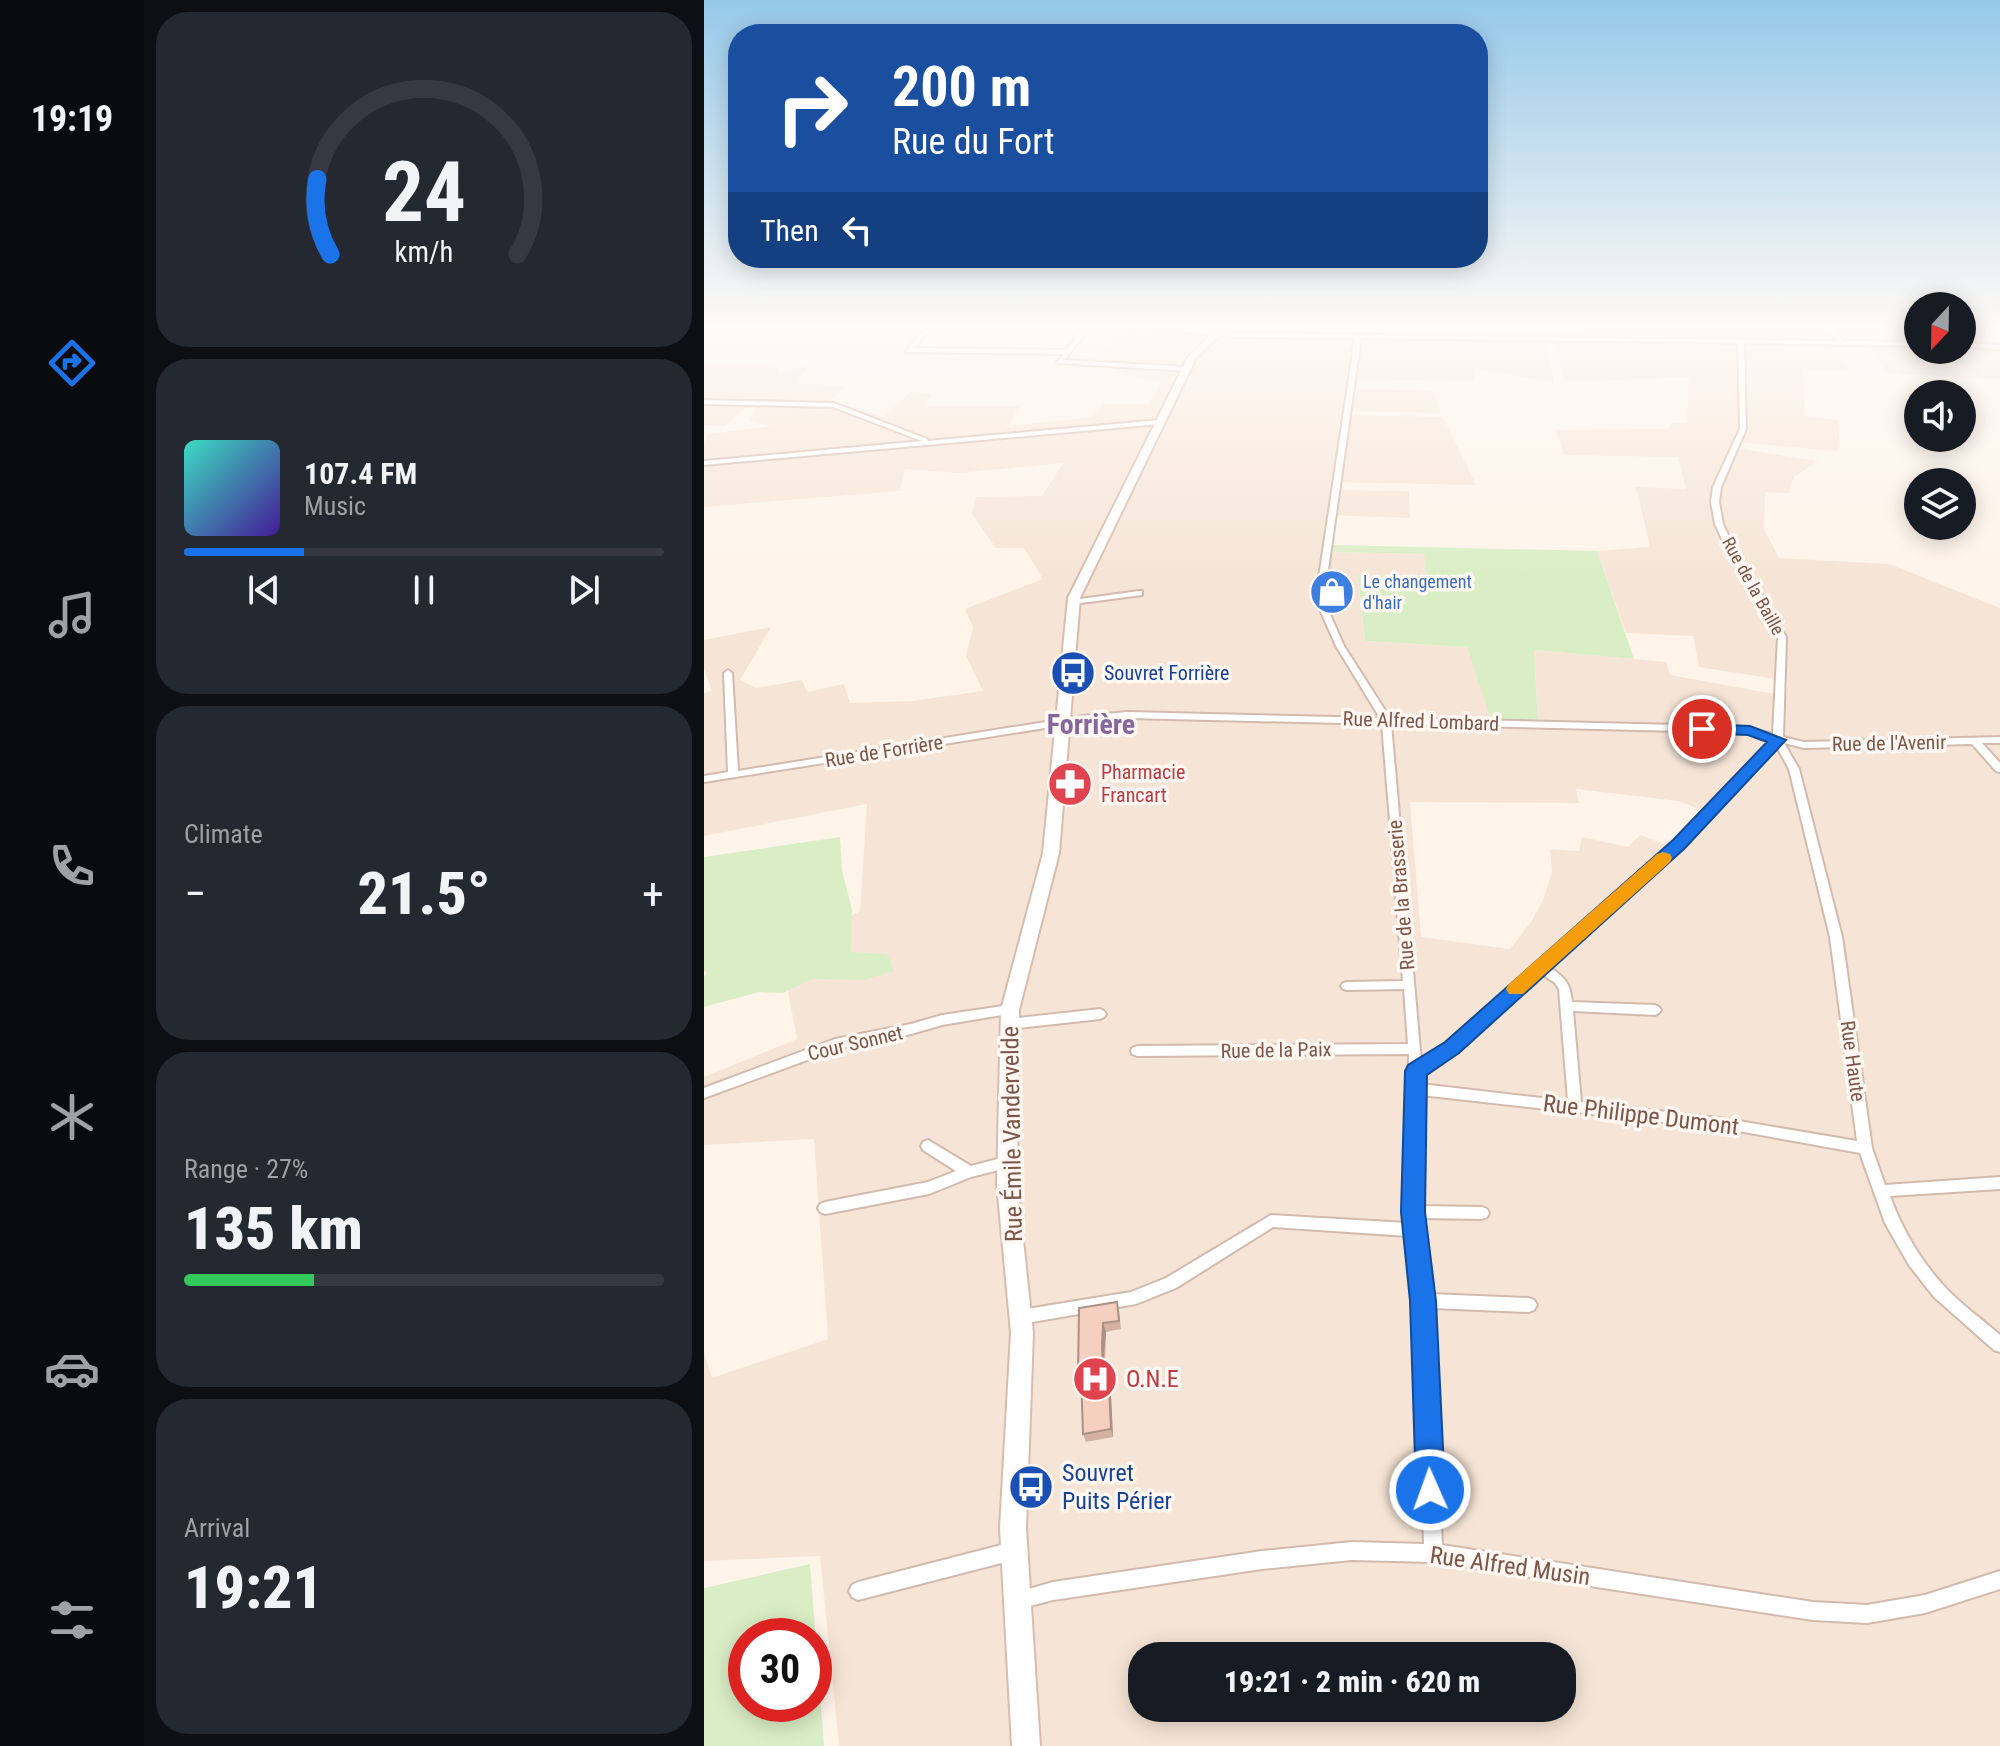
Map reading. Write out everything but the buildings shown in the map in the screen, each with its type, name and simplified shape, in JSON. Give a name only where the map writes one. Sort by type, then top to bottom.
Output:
[{"type":"main road","points":[[1073,602],[1166,409]]},
{"type":"main road","name":"Rue Émile Vandervelde","points":[[1026,1746],[1014,1551],[1021,1317],[1009,1209],[1010,1017],[1051,853],[1073,602]]},
{"type":"street","points":[[846,409],[929,442]]},
{"type":"street","points":[[1347,409],[1322,584],[1325,612],[1340,646],[1386,720]]},
{"type":"street","name":"Rue de la Baille","points":[[1743,409],[1741,439],[1723,470],[1715,502],[1719,524],[1731,550],[1782,637],[1778,740]]},
{"type":"street","points":[[704,463],[1160,422]]},
{"type":"street","points":[[1073,602],[1139,593]]},
{"type":"street","points":[[728,673],[733,775]]},
{"type":"street","name":"Rue Alfred Lombard","points":[[1064,722],[1161,714],[1722,729],[1750,731],[1778,740]]},
{"type":"street","name":"Rue de la Brasserie","points":[[1386,720],[1415,1049],[1413,1212],[1423,1301],[1433,1553]]},
{"type":"street","name":"Rue de Forrière","points":[[704,779],[1064,722]]},
{"type":"street","points":[[1416,1071],[1452,1048],[1679,844],[1778,740]]},
{"type":"street","name":"Rue de l'Avenir","points":[[1778,740],[1804,745],[2000,740]]},
{"type":"street","name":"Rue Haute","points":[[1778,740],[1794,769],[1836,937],[1865,1148],[1892,1223],[1914,1260],[1939,1292],[2000,1345]]},
{"type":"street","points":[[1975,741],[2000,769]]},
{"type":"street","points":[[1540,967],[1559,980],[1565,989],[1575,1107]]},
{"type":"street","points":[[1347,986],[1409,985]]},
{"type":"street","points":[[1567,1006],[1655,1010]]},
{"type":"street","name":"Cour Sonnet","points":[[704,1093],[835,1044],[942,1020],[1100,1014]]},
{"type":"street","name":"Rue de la Paix","points":[[1137,1051],[1415,1049]]},
{"type":"street","name":"Rue Philippe Dumont","points":[[1416,1089],[1727,1124],[1865,1148]]},
{"type":"street","points":[[928,1146],[969,1172]]},
{"type":"street","points":[[825,1208],[929,1188],[969,1172],[1009,1162]]},
{"type":"street","points":[[1881,1191],[2000,1183]]},
{"type":"street","points":[[1413,1212],[1482,1213]]},
{"type":"street","points":[[1021,1317],[1131,1299],[1171,1283],[1271,1221],[1414,1230]]},
{"type":"street","points":[[1423,1301],[1529,1305]]},
{"type":"street","points":[[858,1591],[1014,1551]]},
{"type":"street","name":"Rue Alfred Musin","points":[[1017,1600],[1067,1589],[1262,1560],[1352,1551],[1433,1553],[1813,1611],[1867,1614],[1925,1604],[2000,1580]]},
{"type":"shaded area","points":[[704,409],[744,409],[724,426],[704,425]]},
{"type":"shaded area","points":[[755,409],[862,409],[883,418],[892,409],[1017,409],[1009,426],[1092,417],[1098,409],[1440,409],[1441,413],[1343,411],[1343,415],[1443,417],[1476,485],[1333,482],[1332,490],[1409,491],[1410,518],[1328,515],[1322,552],[1425,554],[1427,576],[1358,575],[1365,641],[1467,647],[1493,725],[1538,722],[1534,650],[1666,662],[1670,675],[1786,696],[1788,681],[1699,667],[1693,636],[1626,633],[1597,551],[1650,547],[1636,487],[1686,489],[1678,457],[1564,455],[1556,430],[1668,429],[1672,423],[1687,423],[1688,409],[1805,409],[1805,416],[1838,420],[1840,447],[1835,451],[1738,442],[1736,448],[1818,461],[1794,477],[1788,493],[1765,492],[1764,529],[1779,558],[1889,564],[2000,608],[2000,1746],[839,1746],[832,1676],[832,1618],[826,1618],[820,1556],[704,1561],[704,1352],[712,1378],[828,1339],[814,1139],[704,1145],[704,1077],[797,1039],[781,955],[860,911],[867,804],[704,836],[704,693],[712,691],[704,669],[704,640],[771,627],[740,680],[756,688],[802,680],[807,692],[844,684],[850,703],[912,701],[983,691],[966,656],[973,627],[965,609],[1043,579],[1024,548],[996,548],[972,514],[976,497],[1042,496],[1063,463],[958,473],[905,469],[900,491],[704,507],[704,445],[708,434],[771,426],[749,420]],"holes":[[[1576,789],[1678,801],[1702,810],[1667,845],[1640,835],[1628,847],[1582,837],[1579,851],[1550,849],[1552,872],[1543,900],[1510,949],[1421,937],[1410,802],[1579,803]]]},
{"type":"green space","points":[[1333,545],[1597,551],[1634,659],[1534,650],[1538,722],[1491,720],[1467,647],[1365,641],[1358,575],[1427,576],[1424,554],[1331,552]]},
{"type":"green space","points":[[840,837],[842,871],[852,909],[851,952],[887,954],[894,971],[864,980],[812,979],[783,993],[759,992],[704,1007],[704,977],[707,973],[704,970],[704,857]]},
{"type":"green space","points":[[810,1564],[814,1618],[728,1618],[728,1722],[822,1722],[824,1746],[704,1746],[704,1588]]},
{"type":"slow traffic","points":[[1516,989],[1663,858]]},
{"type":"place","name":"Le changement d'hair","points":[[1332,592]]},
{"type":"place","name":"Souvret Forrière","points":[[1073,673]]},
{"type":"place","name":"Pharmacie Francart","points":[[1070,784]]},
{"type":"place","name":"O.N.E","points":[[1095,1379]]},
{"type":"place","name":"Souvret Puits Périer","points":[[1031,1487]]},
{"type":"district","name":"Forrière","points":[[1091,724]]},
{"type":"route","points":[[1430,1490],[1423,1301],[1413,1212],[1416,1071],[1452,1048],[1679,844],[1778,740],[1750,731],[1702,729]]}]
